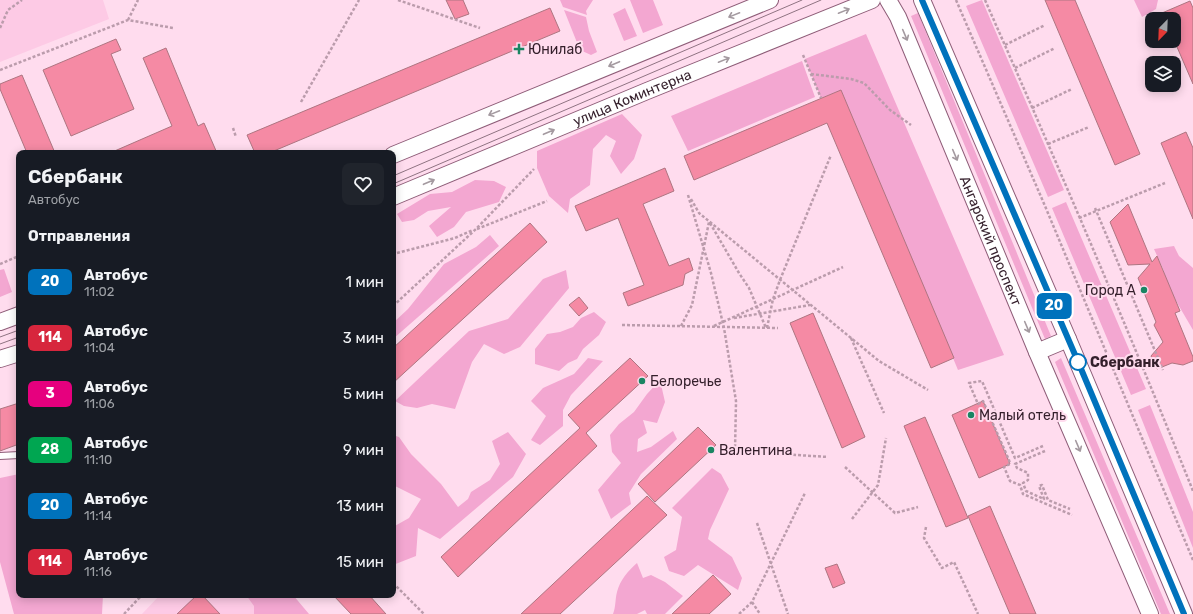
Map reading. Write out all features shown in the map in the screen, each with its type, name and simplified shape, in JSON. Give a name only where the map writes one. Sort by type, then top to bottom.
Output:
[{"type":"street","points":[[396,154],[770,0]]},
{"type":"street","name":"улица Коминтерна","points":[[396,196],[647,91],[872,0]]},
{"type":"street","name":"Ангарский проспект","points":[[888,0],[898,17],[1037,352],[1150,614]]},
{"type":"street","points":[[922,0],[1068,339],[1184,614]]},
{"type":"street","points":[[0,322],[16,316]]},
{"type":"street","points":[[1037,352],[1068,339]]},
{"type":"street","points":[[0,359],[16,354]]},
{"type":"lane","points":[[0,456],[16,455]]},
{"type":"path","points":[[0,28],[8,10],[22,0]]},
{"type":"path","points":[[128,20],[138,0]]},
{"type":"path","points":[[301,102],[359,0]]},
{"type":"path","points":[[398,0],[480,28]]},
{"type":"path","points":[[956,0],[1045,206],[1193,560]]},
{"type":"path","points":[[985,0],[1048,144],[1193,491]]},
{"type":"path","points":[[0,70],[128,20],[173,28]]},
{"type":"path","points":[[1005,45],[1045,25]]},
{"type":"path","points":[[1015,68],[1056,48]]},
{"type":"path","points":[[803,55],[821,98]]},
{"type":"path","points":[[811,74],[851,79],[864,83],[890,110],[911,125]]},
{"type":"path","points":[[1032,108],[1072,89]]},
{"type":"path","points":[[1048,144],[1089,127]]},
{"type":"path","points":[[233,128],[236,137]]},
{"type":"path","points":[[767,328],[773,299],[780,280],[831,155]]},
{"type":"path","points":[[396,303],[476,229],[534,169]]},
{"type":"path","points":[[1079,218],[1165,183]]},
{"type":"path","points":[[828,457],[735,451],[736,401],[723,322],[688,195],[699,214],[880,362],[928,390]]},
{"type":"path","points":[[397,253],[455,238],[547,201]]},
{"type":"path","points":[[1096,210],[1163,370]]},
{"type":"path","points":[[681,326],[692,305],[709,222]]},
{"type":"path","points":[[709,222],[739,274],[749,288],[759,314],[767,328]]},
{"type":"path","points":[[0,264],[16,257]]},
{"type":"path","points":[[713,327],[843,267]]},
{"type":"path","points":[[731,318],[811,305]]},
{"type":"path","points":[[622,325],[778,328]]},
{"type":"path","points":[[851,338],[884,413]]},
{"type":"path","points":[[1043,446],[1015,458],[982,380],[969,383],[978,404],[983,401],[1009,460],[1010,464],[1004,467],[1010,481],[1020,485],[1023,494],[1072,515]]},
{"type":"path","points":[[852,519],[878,485],[886,438]]},
{"type":"path","points":[[1045,451],[1015,464],[1017,468],[1028,473],[1028,480],[1023,483],[1026,491],[1044,499],[1039,486],[1042,485],[1048,500],[1070,509]]},
{"type":"path","points":[[845,467],[895,513],[918,507]]},
{"type":"path","points":[[740,614],[752,602],[805,493]]},
{"type":"path","points":[[757,523],[788,614]]},
{"type":"path","points":[[926,527],[924,538],[938,562],[942,568],[954,562],[978,614]]},
{"type":"path","points":[[396,585],[424,614]]},
{"type":"path","points":[[124,614],[139,598]]},
{"type":"path","points":[[752,602],[760,614]]},
{"type":"shaded area","points":[[0,0],[103,0],[109,19],[0,62]]},
{"type":"shaded area","points":[[560,0],[593,0],[586,11],[587,15],[563,7]]},
{"type":"shaded area","points":[[630,0],[653,0],[663,25],[643,33]]},
{"type":"shaded area","points":[[982,0],[1064,190],[1048,197],[966,6]]},
{"type":"shaded area","points":[[1134,0],[1158,0],[1156,9],[1151,12],[1145,12],[1145,15],[1142,17]]},
{"type":"shaded area","points":[[625,8],[637,36],[624,41],[613,14]]},
{"type":"shaded area","points":[[564,10],[586,17],[589,31],[597,52],[591,55],[580,50]]},
{"type":"shaded area","points":[[918,13],[1051,336],[1045,339],[911,16]]},
{"type":"shaded area","points":[[866,34],[1004,355],[958,370],[841,91],[821,98],[805,59]]},
{"type":"shaded area","points":[[802,61],[815,97],[688,151],[671,116]]},
{"type":"shaded area","points":[[622,114],[642,135],[634,159],[621,174],[610,156],[616,141],[606,135],[593,149],[590,185],[570,199],[568,213],[549,196],[537,168],[537,151]]},
{"type":"shaded area","points":[[475,180],[494,181],[506,187],[499,202],[466,212],[454,227],[437,237],[429,226],[451,207],[428,211],[414,220],[402,222],[397,214],[430,194],[452,192]]},
{"type":"shaded area","points":[[1066,202],[1146,389],[1131,395],[1052,208]]},
{"type":"shaded area","points":[[490,235],[499,246],[396,336],[396,320],[408,309],[444,264],[476,247]]},
{"type":"shaded area","points":[[1174,246],[1179,256],[1193,268],[1193,330],[1169,289],[1163,269],[1154,249]]},
{"type":"shaded area","points":[[4,269],[12,292],[0,297],[0,270]]},
{"type":"shaded area","points":[[566,270],[569,288],[520,347],[504,354],[484,344],[472,362],[455,409],[432,404],[417,408],[404,406],[396,402],[469,331],[508,319],[543,279]]},
{"type":"shaded area","points":[[594,312],[606,322],[599,335],[583,349],[577,359],[568,363],[559,371],[535,364],[535,349],[547,334],[560,332],[573,327],[581,318]]},
{"type":"shaded area","points":[[588,358],[603,361],[571,395],[563,410],[563,426],[540,445],[531,440],[546,416],[531,401],[543,388],[574,374]]},
{"type":"shaded area","points":[[1061,358],[1170,614],[1161,614],[1055,362]]},
{"type":"shaded area","points":[[660,380],[665,402],[657,423],[643,420],[647,433],[638,439],[637,452],[651,447],[673,431],[677,439],[641,474],[629,493],[631,504],[611,519],[598,490],[621,463],[612,452],[610,435],[619,424],[634,412],[647,394]]},
{"type":"shaded area","points":[[1150,405],[1193,512],[1193,548],[1138,410]]},
{"type":"shaded area","points":[[508,432],[526,454],[513,477],[440,539],[418,528],[416,556],[396,564],[396,525],[409,518],[421,499],[396,486],[396,436],[399,437],[411,454],[441,484],[458,507],[468,499],[471,492],[490,480],[500,464],[492,441]]},
{"type":"shaded area","points":[[712,468],[721,474],[729,489],[710,530],[708,539],[732,557],[742,578],[738,590],[698,565],[684,576],[669,571],[664,557],[676,550],[682,517],[672,508]]},
{"type":"shaded area","points":[[16,475],[16,598],[103,598],[102,614],[14,614],[0,562],[0,478]]},
{"type":"shaded area","points":[[637,563],[643,578],[651,575],[665,582],[683,596],[665,614],[647,614],[645,610],[637,614],[613,614],[620,584]]},
{"type":"shaded area","points":[[157,598],[264,598],[278,614],[142,614]]},
{"type":"shaded area","points":[[248,598],[296,598],[309,614],[254,614],[254,606]]},
{"type":"building","points":[[446,0],[463,0],[469,14],[455,19]]},
{"type":"building","points":[[1045,0],[1075,0],[1140,154],[1115,165]]},
{"type":"building","points":[[1190,1],[1193,8],[1193,84],[1177,48],[1181,48],[1181,12],[1164,12]]},
{"type":"building","points":[[550,8],[560,31],[276,150],[254,150],[247,135]]},
{"type":"building","points":[[116,39],[121,50],[111,54],[134,109],[71,136],[43,70]]},
{"type":"building","points":[[166,48],[198,126],[204,123],[216,150],[117,150],[172,126],[143,58]]},
{"type":"building","points":[[22,75],[54,150],[26,150],[0,89],[0,84]]},
{"type":"building","points":[[841,90],[954,358],[931,368],[827,123],[694,180],[684,156]]},
{"type":"building","points":[[1186,132],[1193,148],[1193,219],[1161,143]]},
{"type":"building","points":[[665,168],[674,191],[643,204],[669,266],[689,258],[693,270],[685,274],[683,285],[628,306],[623,293],[644,285],[618,218],[586,231],[575,206]]},
{"type":"building","points":[[1128,204],[1152,262],[1157,256],[1180,311],[1175,313],[1193,357],[1193,361],[1183,365],[1172,363],[1157,369],[1151,356],[1163,342],[1154,325],[1156,322],[1138,278],[1150,264],[1128,265],[1110,222]]},
{"type":"building","points":[[530,223],[547,242],[396,380],[396,345]]},
{"type":"building","points":[[579,297],[588,308],[579,316],[569,305]]},
{"type":"building","points":[[813,313],[865,437],[842,448],[790,323]]},
{"type":"building","points":[[630,358],[648,376],[586,433],[597,446],[458,577],[441,557],[580,428],[568,415]]},
{"type":"building","points":[[983,401],[1010,464],[979,478],[952,415]]},
{"type":"building","points":[[16,404],[16,445],[0,451],[0,409]]},
{"type":"building","points":[[925,417],[968,518],[946,527],[904,426]]},
{"type":"building","points":[[698,427],[716,445],[655,502],[638,484]]},
{"type":"building","points":[[647,496],[667,515],[560,614],[521,614]]},
{"type":"building","points":[[990,506],[1036,614],[1010,614],[968,516]]},
{"type":"building","points":[[837,564],[845,583],[833,588],[825,568]]},
{"type":"building","points":[[713,575],[731,594],[709,614],[672,614]]},
{"type":"building","points":[[194,598],[205,598],[220,614],[177,614]]},
{"type":"building","points":[[336,598],[372,598],[386,614],[351,614]]},
{"type":"tram line","points":[[396,175],[802,0]]},
{"type":"tram line","points":[[396,183],[821,0]]},
{"type":"tram line","points":[[0,337],[16,331]]},
{"type":"tram line","points":[[0,344],[16,338]]},
{"type":"bus line","name":"20","points":[[922,0],[1109,434],[1184,614]]},
{"type":"place","name":"Юнилаб","points":[[519,49]]},
{"type":"place","name":"Город А","points":[[1144,290]]},
{"type":"place","name":"Сбербанк","points":[[1078,362]]},
{"type":"place","name":"Белоречье","points":[[642,381]]},
{"type":"place","name":"Малый отель","points":[[971,415]]},
{"type":"place","name":"Валентина","points":[[711,450]]}]
